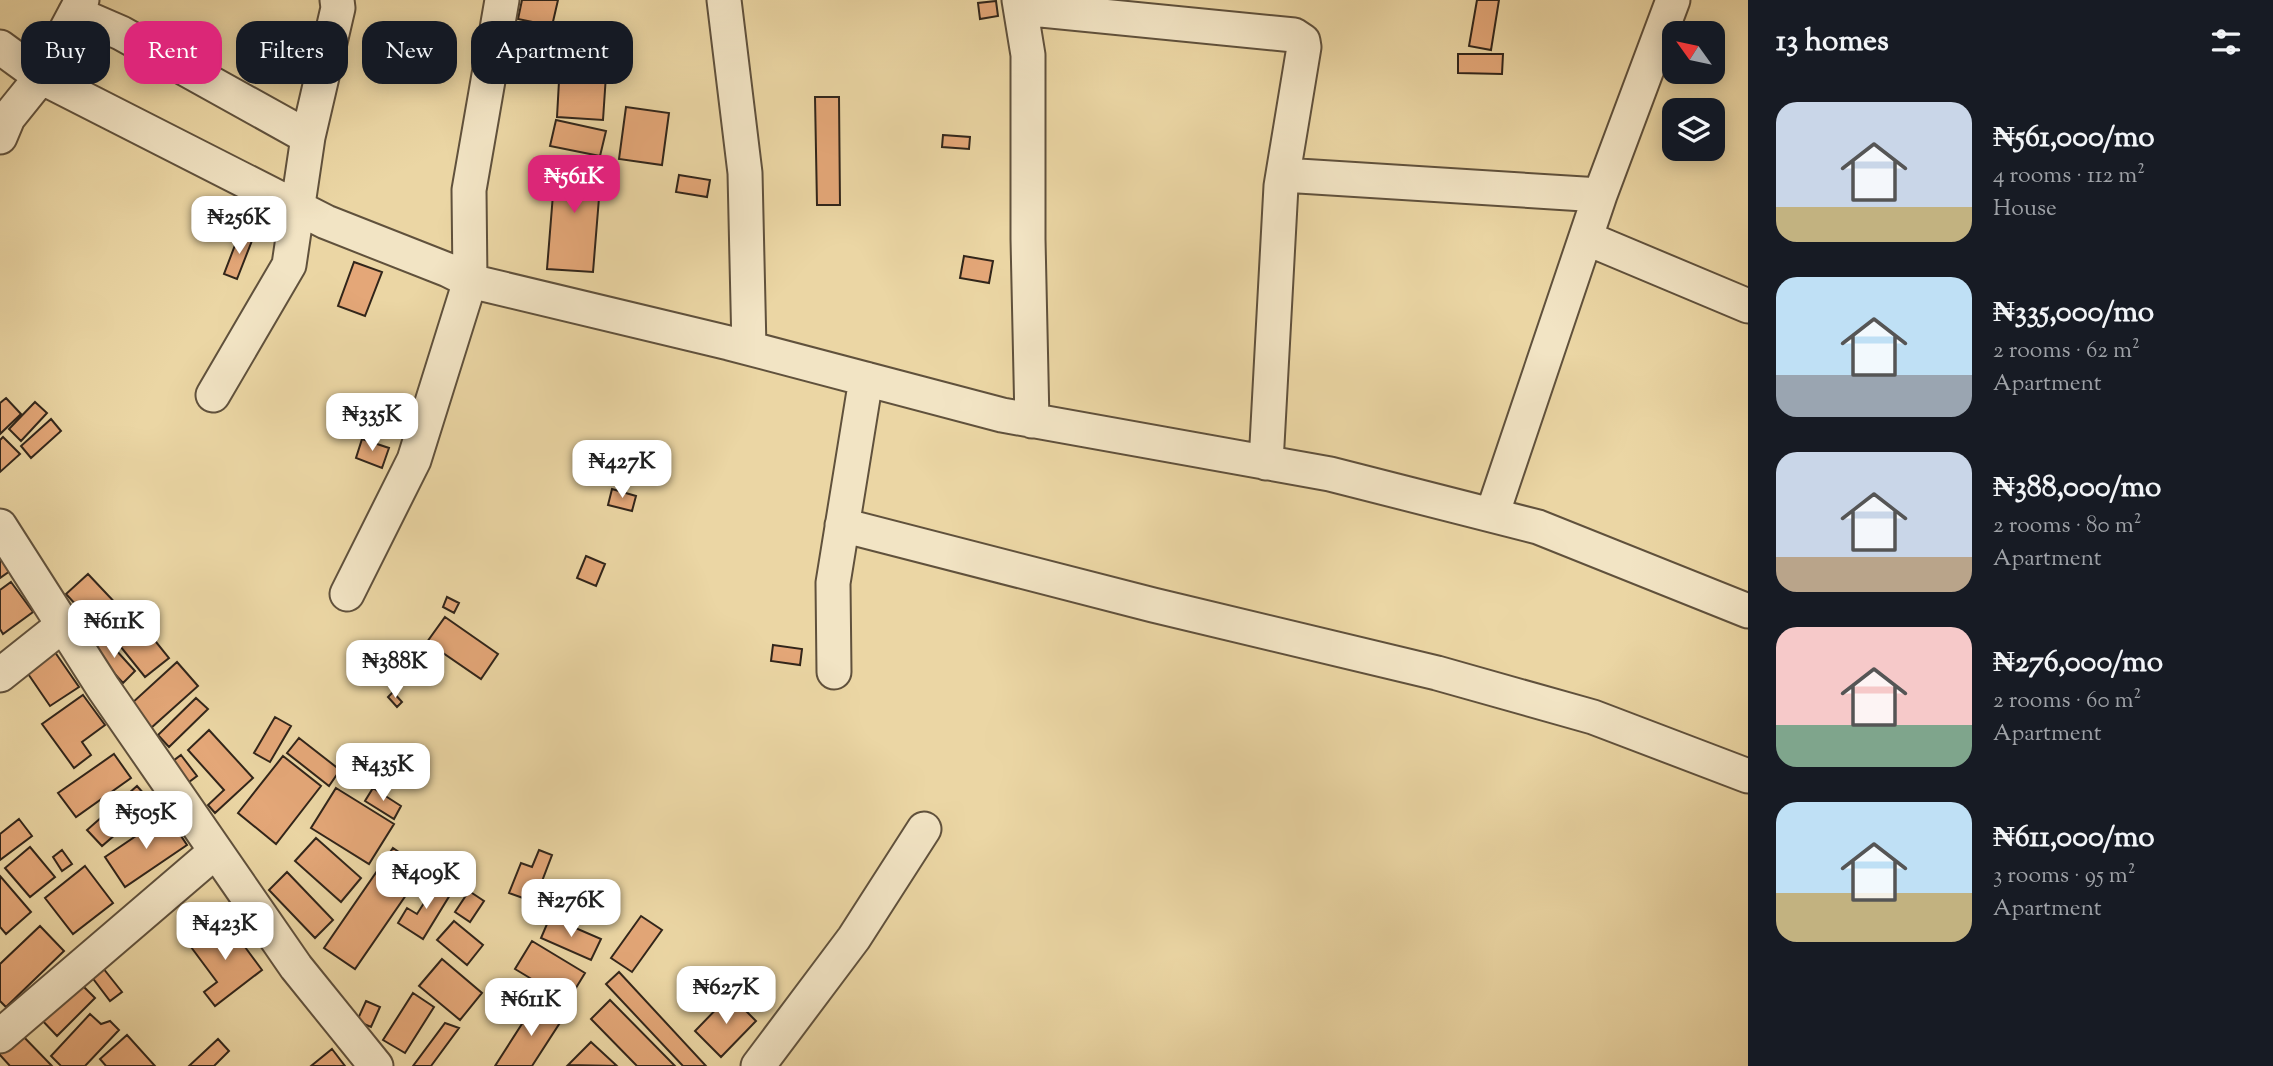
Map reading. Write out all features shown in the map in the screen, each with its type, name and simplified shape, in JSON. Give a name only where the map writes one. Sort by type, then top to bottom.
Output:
[{"type":"street","points":[[213,395],[289,265],[309,137],[338,8],[337,0]]},
{"type":"street","points":[[347,594],[414,460],[470,281],[469,190],[502,0]]},
{"type":"street","points":[[724,0],[745,173],[749,348]]},
{"type":"street","points":[[1492,515],[1600,195],[1673,0]]},
{"type":"street","points":[[1032,421],[1028,55],[1020,4],[1294,34],[1303,41],[1304,47],[1283,175],[1266,463]]},
{"type":"street","points":[[79,6],[121,33],[309,137]]},
{"type":"street","points":[[0,47],[21,62]]},
{"type":"street","points":[[0,137],[8,118],[35,84]]},
{"type":"street","points":[[55,84],[326,222],[470,281],[749,348],[1002,415],[1329,474],[1492,515],[1538,527],[1748,611]]},
{"type":"street","points":[[1283,175],[1600,195]]},
{"type":"street","points":[[1586,238],[1748,306]]},
{"type":"street","points":[[834,673],[833,583],[866,379]]},
{"type":"street","points":[[842,525],[1450,677],[1593,717],[1748,776]]},
{"type":"street","points":[[0,526],[104,689],[296,967],[376,1066]]},
{"type":"street","points":[[0,674],[63,625]]},
{"type":"street","points":[[758,1066],[854,938],[924,829]]},
{"type":"street","points":[[0,1036],[216,851]]},
{"type":"building","points":[[522,0],[558,0],[553,21],[518,19]]},
{"type":"building","points":[[1477,0],[1499,0],[1491,50],[1469,46]]},
{"type":"building","points":[[996,1],[998,16],[980,19],[978,3]]},
{"type":"building","points":[[1458,54],[1503,54],[1502,74],[1458,73]]},
{"type":"building","points":[[559,84],[605,84],[603,120],[557,117]]},
{"type":"building","points":[[815,97],[839,97],[840,205],[817,205]]},
{"type":"building","points":[[626,107],[669,113],[662,165],[619,159]]},
{"type":"building","points":[[556,120],[606,131],[600,156],[550,146]]},
{"type":"building","points":[[943,135],[970,137],[969,149],[942,147]]},
{"type":"building","points":[[556,157],[602,161],[593,272],[547,269]]},
{"type":"building","points":[[679,175],[710,180],[707,197],[676,192]]},
{"type":"building","points":[[240,232],[253,238],[237,279],[224,274]]},
{"type":"building","points":[[964,256],[993,261],[989,283],[960,278]]},
{"type":"building","points":[[354,262],[382,272],[365,316],[338,306]]},
{"type":"building","points":[[6,398],[21,414],[0,434],[0,403]]},
{"type":"building","points":[[35,402],[47,413],[21,441],[9,429]]},
{"type":"building","points":[[51,419],[61,431],[31,458],[21,446]]},
{"type":"building","points":[[3,437],[20,454],[0,472],[0,440]]},
{"type":"building","points":[[362,439],[389,448],[382,468],[356,458]]},
{"type":"building","points":[[612,489],[636,496],[632,511],[608,505]]},
{"type":"building","points":[[0,556],[10,571],[0,578]]},
{"type":"building","points":[[586,556],[605,564],[596,586],[577,578]]},
{"type":"building","points":[[88,574],[121,609],[99,630],[66,594]]},
{"type":"building","points":[[11,582],[33,612],[3,634],[0,629],[0,590]]},
{"type":"building","points":[[447,597],[459,603],[454,613],[443,607]]},
{"type":"building","points":[[445,617],[498,654],[481,679],[427,642]]},
{"type":"building","points":[[140,622],[169,658],[145,677],[116,641]]},
{"type":"building","points":[[105,638],[135,671],[123,683],[93,650]]},
{"type":"building","points":[[50,645],[79,687],[50,706],[22,665]]},
{"type":"building","points":[[773,645],[802,649],[800,665],[771,661]]},
{"type":"building","points":[[177,662],[198,686],[151,728],[131,704]]},
{"type":"building","points":[[393,692],[402,702],[397,707],[388,697]]},
{"type":"building","points":[[83,695],[105,725],[82,742],[91,755],[74,768],[42,724]]},
{"type":"building","points":[[196,698],[208,709],[169,747],[158,735]]},
{"type":"building","points":[[275,717],[291,726],[270,762],[254,753]]},
{"type":"building","points":[[209,730],[253,778],[215,813],[208,805],[224,790],[188,750]]},
{"type":"building","points":[[299,738],[340,770],[329,786],[287,753]]},
{"type":"building","points":[[114,754],[131,778],[76,817],[58,793]]},
{"type":"building","points":[[181,755],[197,776],[185,785],[169,764]]},
{"type":"building","points":[[283,756],[321,786],[276,844],[238,813]]},
{"type":"building","points":[[137,786],[152,803],[102,846],[87,830]]},
{"type":"building","points":[[336,788],[394,824],[369,864],[311,828]]},
{"type":"building","points":[[373,788],[401,806],[394,819],[365,801]]},
{"type":"building","points":[[167,815],[187,845],[125,887],[105,857]]},
{"type":"building","points":[[19,819],[32,836],[0,860],[0,834]]},
{"type":"building","points":[[316,838],[361,878],[341,902],[295,861]]},
{"type":"building","points":[[30,847],[55,877],[30,897],[5,868]]},
{"type":"building","points":[[393,848],[424,869],[355,969],[324,948]]},
{"type":"building","points":[[62,850],[72,864],[62,871],[53,857]]},
{"type":"building","points":[[539,850],[552,855],[534,902],[509,893],[521,863],[532,867]]},
{"type":"building","points":[[85,866],[113,903],[73,934],[45,898]]},
{"type":"building","points":[[287,872],[333,920],[315,938],[269,890]]},
{"type":"building","points":[[0,876],[31,912],[6,934],[0,927]]},
{"type":"building","points":[[438,881],[453,890],[423,939],[398,923],[407,908],[417,914]]},
{"type":"building","points":[[556,883],[586,893],[578,916],[549,906]]},
{"type":"building","points":[[469,891],[484,901],[470,922],[455,912]]},
{"type":"building","points":[[641,916],[662,930],[632,972],[611,958]]},
{"type":"building","points":[[550,917],[601,939],[591,960],[541,938]]},
{"type":"building","points":[[225,920],[262,970],[215,1006],[204,992],[217,982],[191,947]]},
{"type":"building","points":[[454,921],[483,945],[467,965],[437,940]]},
{"type":"building","points":[[40,926],[64,951],[6,1007],[0,1001],[0,964]]},
{"type":"building","points":[[532,941],[585,973],[568,1001],[515,969]]},
{"type":"building","points":[[442,959],[482,993],[460,1020],[419,986]]},
{"type":"building","points":[[99,963],[122,992],[110,1001],[88,972]]},
{"type":"building","points":[[619,972],[706,1066],[683,1066],[606,984]]},
{"type":"building","points":[[76,979],[95,998],[57,1036],[39,1017]]},
{"type":"building","points":[[520,982],[535,991],[524,1010],[509,1001]]},
{"type":"building","points":[[413,993],[434,1007],[405,1053],[383,1040]]},
{"type":"building","points":[[730,995],[756,1021],[721,1057],[695,1031]]},
{"type":"building","points":[[610,1000],[675,1066],[637,1066],[591,1019]]},
{"type":"building","points":[[366,1001],[380,1007],[371,1027],[357,1021]]},
{"type":"building","points":[[536,1002],[563,1018],[532,1066],[495,1066]]},
{"type":"building","points":[[90,1014],[101,1024],[110,1021],[119,1030],[85,1066],[61,1066],[51,1056]]},
{"type":"building","points":[[445,1023],[459,1028],[431,1066],[413,1066]]},
{"type":"building","points":[[19,1032],[52,1066],[10,1066],[0,1055],[0,1050]]},
{"type":"building","points":[[127,1035],[155,1066],[106,1066],[100,1059]]},
{"type":"building","points":[[218,1039],[229,1051],[214,1066],[189,1066]]},
{"type":"building","points":[[591,1042],[617,1066],[568,1065]]},
{"type":"building","points":[[332,1049],[345,1066],[311,1066]]}]
